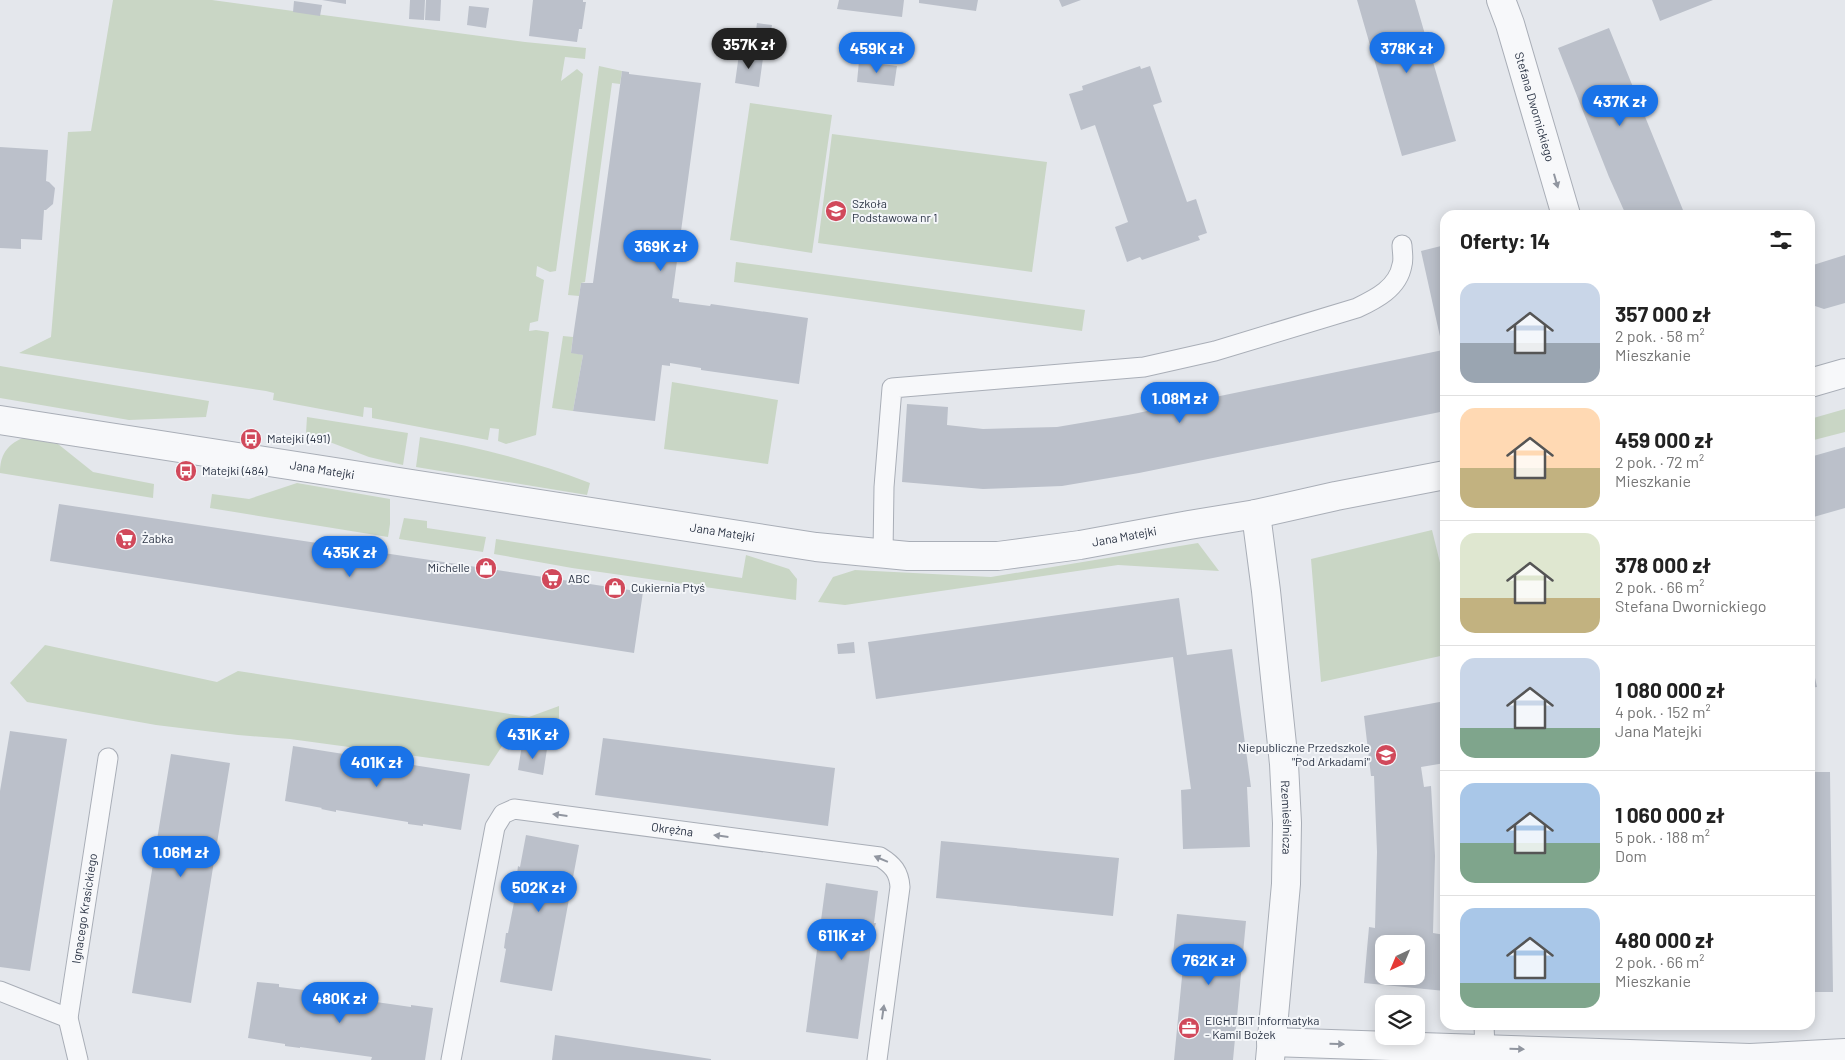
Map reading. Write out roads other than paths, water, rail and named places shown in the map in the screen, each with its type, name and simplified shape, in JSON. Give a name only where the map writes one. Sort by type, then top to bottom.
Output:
[{"type":"street","name":"Stefana Dwornickiego","points":[[1501,0],[1510,24],[1565,210]]},
{"type":"street","points":[[1815,382],[1845,373]]},
{"type":"street","name":"Jana Matejki","points":[[0,420],[816,547],[908,556],[998,556],[1080,545],[1256,514],[1440,476]]},
{"type":"street","name":"Rzemieślnicza","points":[[1256,514],[1284,764],[1287,822],[1286,884],[1270,1051]]},
{"type":"street","points":[[1270,1051],[1484,1037],[1750,1058],[1845,1053]]},
{"type":"lane","points":[[883,553],[884,487],[892,388],[1144,367],[1215,351],[1357,308],[1373,300],[1388,290],[1398,278],[1403,264],[1402,245]]},
{"type":"lane","name":"Ignacego Krasickiego","points":[[78,1060],[68,1018],[108,758]]},
{"type":"lane","name":"Okrężna","points":[[451,1060],[495,827],[503,814],[514,809],[880,857],[891,864],[900,876],[900,887],[876,1060]]},
{"type":"lane","points":[[0,991],[68,1018]]},
{"type":"place","name":"Szkoła Podstawowa nr 1","points":[[836,211]]},
{"type":"place","name":"Matejki (491)","points":[[251,439]]},
{"type":"place","name":"Matejki (484)","points":[[186,471]]},
{"type":"place","name":"Żabka","points":[[126,539]]},
{"type":"place","name":"Michelle","points":[[486,568]]},
{"type":"place","name":"ABC","points":[[552,579]]},
{"type":"place","name":"Cukiernia Ptyś","points":[[615,588]]},
{"type":"place","name":"Niepubliczne Przedszkole \"Pod Arkadami\"","points":[[1386,755]]},
{"type":"place","name":"EIGHTBIT Informatyka - Kamil Bożek","points":[[1189,1028]]}]
